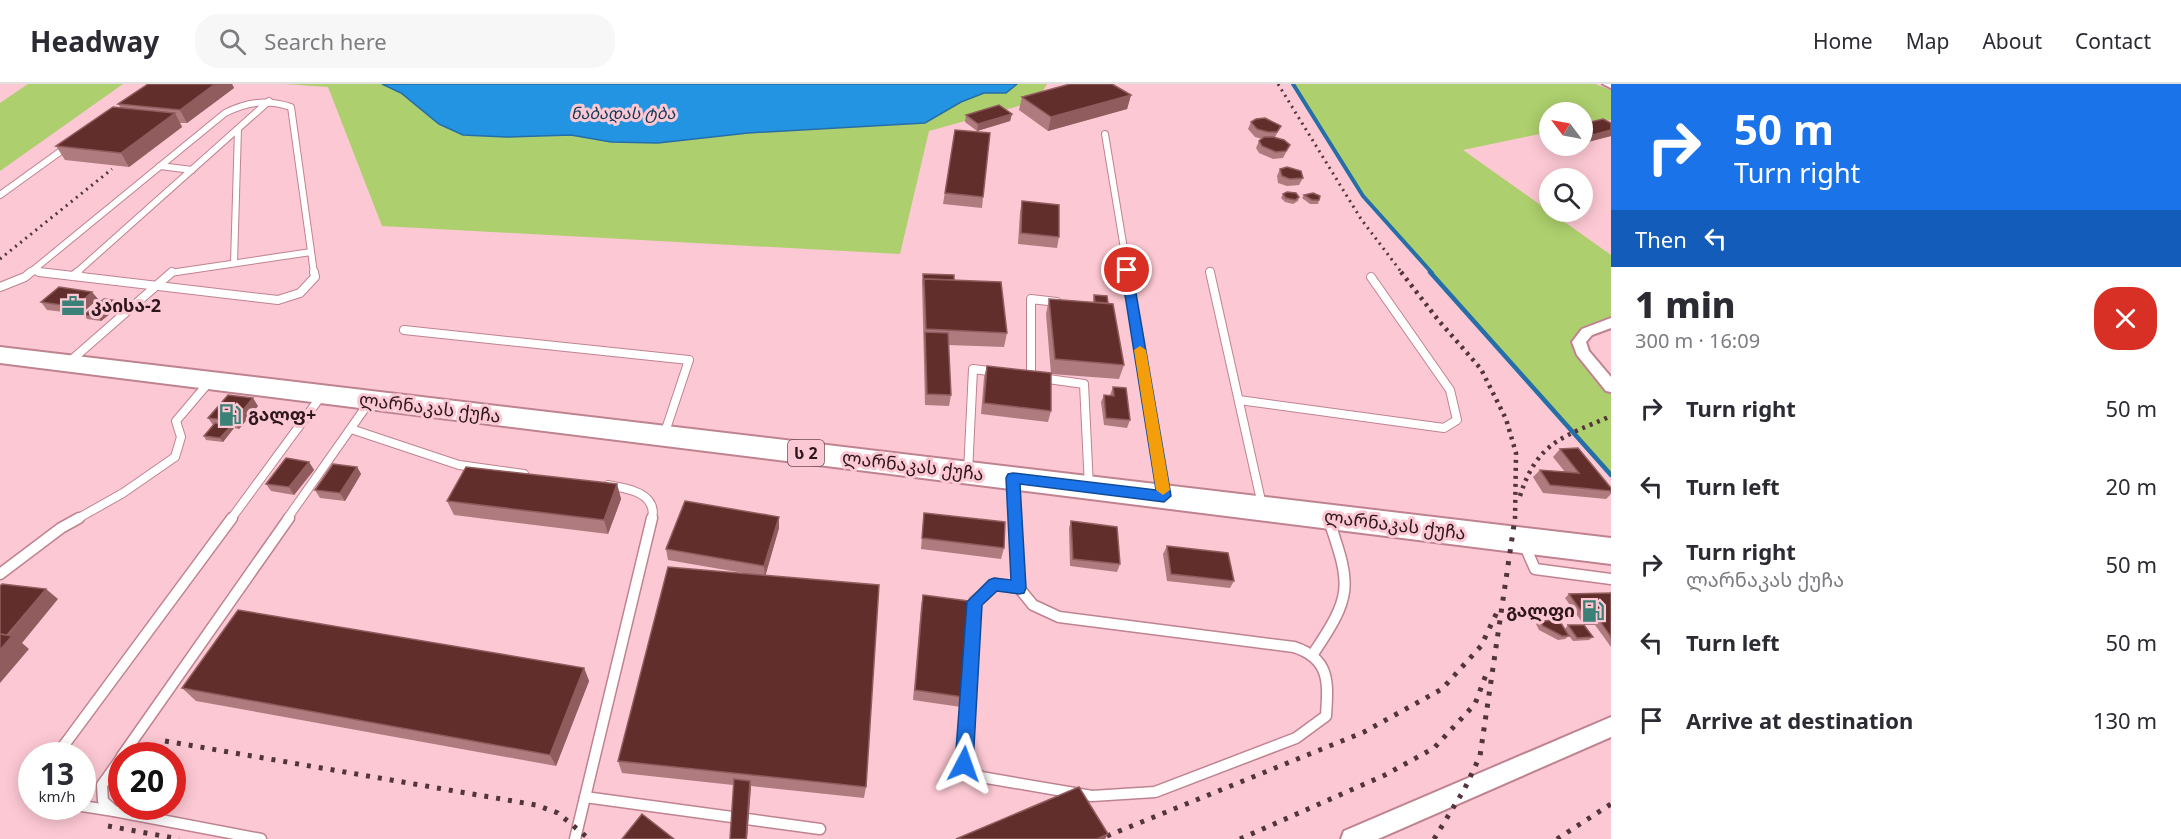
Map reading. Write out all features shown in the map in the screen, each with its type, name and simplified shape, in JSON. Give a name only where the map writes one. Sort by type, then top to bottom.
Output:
[{"type":"highway","name":"ლარნაკას ქუჩა","points":[[0,355],[1611,551]]},
{"type":"street","points":[[1611,323],[1587,332],[1579,342],[1582,352],[1611,387]]},
{"type":"street","points":[[1352,839],[1611,727]]},
{"type":"lane","points":[[73,276],[270,101]]},
{"type":"lane","points":[[0,287],[32,272],[225,112],[239,105],[270,101],[291,107],[315,277],[309,286],[292,298],[278,300],[32,272]]},
{"type":"lane","points":[[234,263],[237,129]]},
{"type":"lane","points":[[1105,134],[1164,496]]},
{"type":"lane","points":[[0,195],[75,141]]},
{"type":"lane","points":[[159,166],[192,170]]},
{"type":"lane","points":[[68,363],[153,286],[173,271],[311,252]]},
{"type":"lane","points":[[1210,271],[1263,508]]},
{"type":"lane","points":[[1239,400],[1444,428],[1457,420],[1450,390],[1371,277]]},
{"type":"lane","points":[[1031,376],[1031,299],[1068,303]]},
{"type":"lane","points":[[404,330],[689,360],[664,436]]},
{"type":"lane","points":[[968,473],[973,369],[1008,373]]},
{"type":"lane","points":[[1020,375],[1084,384],[1089,487]]},
{"type":"lane","points":[[0,574],[62,528],[123,493],[175,457],[181,437],[176,421],[210,381]]},
{"type":"lane","points":[[66,742],[322,395]]},
{"type":"lane","points":[[132,742],[370,401]]},
{"type":"lane","points":[[351,429],[459,465],[538,476]]},
{"type":"lane","points":[[1013,478],[1019,588],[1033,605],[1059,617],[1294,647],[1313,654],[1324,670],[1327,689],[1326,716],[1296,738],[1155,792],[1092,796],[981,777],[964,764],[974,602],[994,584],[1019,588]]},
{"type":"lane","points":[[575,839],[654,511],[651,500],[643,494],[629,488],[595,483]]},
{"type":"lane","points":[[1313,654],[1341,609],[1345,580],[1340,552],[1328,516]]},
{"type":"lane","points":[[1523,540],[1535,568],[1611,579]]},
{"type":"lane","points":[[108,776],[102,785],[103,801],[108,806]]},
{"type":"lane","points":[[585,797],[820,829]]},
{"type":"lane","points":[[161,820],[261,839]]},
{"type":"green space","points":[[28,84],[123,84],[0,171],[0,103]]},
{"type":"green space","points":[[285,84],[382,84],[401,93],[439,124],[463,135],[506,137],[571,135],[611,142],[658,143],[748,133],[925,123],[961,102],[984,93],[1006,93],[1017,84],[1047,84],[1037,101],[929,131],[900,254],[382,226],[328,87]]},
{"type":"green space","points":[[1293,84],[1595,84],[1611,90],[1611,120],[1593,123],[1593,102],[1539,102],[1539,134],[1463,150],[1539,204],[1539,222],[1564,222],[1611,255],[1611,323],[1583,342],[1611,377],[1611,475],[1363,196]]},
{"type":"water","name":"ნაბადას ტბა","points":[[382,84],[1017,84],[1006,93],[984,93],[961,102],[925,123],[748,133],[658,143],[611,142],[571,135],[506,137],[463,135],[439,124],[401,93]]},
{"type":"building","points":[[148,84],[215,84],[180,110],[118,104]]},
{"type":"building","points":[[1070,84],[1112,84],[1131,95],[1051,117],[1022,97]]},
{"type":"building","points":[[999,105],[1012,114],[978,124],[966,115]]},
{"type":"building","points":[[113,107],[175,113],[121,153],[56,146]]},
{"type":"building","points":[[1265,118],[1281,126],[1277,132],[1257,129],[1251,122]]},
{"type":"building","points":[[1603,119],[1611,123],[1611,130],[1593,135],[1593,121]]},
{"type":"building","points":[[955,130],[990,133],[983,197],[945,193]]},
{"type":"building","points":[[1264,137],[1284,140],[1290,145],[1286,151],[1276,152],[1262,146],[1259,141]]},
{"type":"building","points":[[1287,167],[1301,171],[1303,178],[1290,179],[1282,176],[1280,169]]},
{"type":"building","points":[[1296,193],[1299,197],[1295,200],[1286,198],[1283,194]]},
{"type":"building","points":[[1313,193],[1320,196],[1319,200],[1312,200],[1304,195]]},
{"type":"building","points":[[1022,201],[1059,205],[1059,237],[1021,233]]},
{"type":"building","points":[[923,274],[954,275],[954,280],[924,279],[924,286]]},
{"type":"building","points":[[924,279],[1001,282],[1007,333],[926,329]]},
{"type":"building","points":[[59,287],[92,292],[75,307],[41,302]]},
{"type":"building","points":[[1094,295],[1107,296],[1108,303],[1095,302]]},
{"type":"building","points":[[104,299],[118,301],[99,317],[84,315]]},
{"type":"building","points":[[1049,299],[1113,304],[1124,365],[1055,359]]},
{"type":"building","points":[[925,332],[948,333],[951,395],[927,394]]},
{"type":"building","points":[[987,366],[1051,373],[1051,411],[984,403]]},
{"type":"building","points":[[1113,387],[1126,388],[1130,420],[1106,418],[1104,395],[1114,396]]},
{"type":"building","points":[[228,395],[253,398],[234,421],[208,418]]},
{"type":"building","points":[[215,423],[232,425],[220,438],[204,436]]},
{"type":"building","points":[[1578,448],[1611,488],[1611,491],[1550,485],[1540,470],[1579,473],[1560,449]]},
{"type":"building","points":[[286,458],[309,462],[289,487],[266,484]]},
{"type":"building","points":[[333,464],[357,467],[340,493],[315,490]]},
{"type":"building","points":[[466,467],[617,484],[604,520],[447,501]]},
{"type":"building","points":[[685,501],[779,517],[764,566],[666,549]]},
{"type":"building","points":[[924,513],[1005,522],[1004,548],[922,538]]},
{"type":"building","points":[[1071,521],[1117,527],[1120,564],[1073,559]]},
{"type":"building","points":[[1167,546],[1228,553],[1234,581],[1171,574]]},
{"type":"building","points":[[668,567],[879,585],[866,787],[618,761]]},
{"type":"building","points":[[2,584],[46,589],[7,635],[0,634],[0,586]]},
{"type":"building","name":"გალფი","points":[[1611,593],[1611,637],[1600,621],[1588,621],[1569,594]]},
{"type":"building","points":[[923,595],[968,601],[963,697],[915,690]]},
{"type":"building","points":[[238,610],[584,668],[550,755],[182,688]]},
{"type":"building","points":[[1559,620],[1569,636],[1562,636],[1543,626],[1540,621]]},
{"type":"building","points":[[1568,625],[1584,625],[1593,637],[1577,638]]},
{"type":"building","points":[[0,634],[12,636],[0,650]]},
{"type":"building","points":[[734,779],[750,781],[746,839],[730,839]]},
{"type":"building","points":[[1079,787],[1108,834],[1097,839],[956,839]]},
{"type":"building","points":[[642,814],[674,839],[622,839]]},
{"type":"waterway","points":[[1293,84],[1363,196],[1432,273]]},
{"type":"waterway","points":[[1430,272],[1611,475]]},
{"type":"railway","points":[[1278,84],[1361,219],[1402,273]]},
{"type":"railway","points":[[0,259],[112,169]]},
{"type":"railway","points":[[1401,272],[1439,321],[1481,369],[1506,419],[1516,453],[1515,519]]},
{"type":"railway","points":[[1520,496],[1527,478],[1544,452],[1566,436],[1611,416]]},
{"type":"railway","points":[[1434,839],[1464,790],[1480,756],[1515,518]]},
{"type":"railway","points":[[1107,836],[1364,732],[1442,689],[1481,646],[1499,608]]},
{"type":"railway","points":[[1240,839],[1385,775],[1434,748],[1475,704],[1487,672]]},
{"type":"railway","points":[[165,741],[536,805],[558,813],[589,839]]},
{"type":"railway","points":[[1557,839],[1611,804]]},
{"type":"railway","points":[[108,826],[179,839]]},
{"type":"slow traffic","points":[[1140,350],[1163,490]]},
{"type":"place","name":"კაისა-2","points":[[73,306]]},
{"type":"place","name":"გალფ+","points":[[230,415]]},
{"type":"place","name":"გალფი","points":[[1593,611]]},
{"type":"route","points":[[964,764],[974,602],[994,584],[1019,588],[1013,478],[1164,496],[1127,270]]}]
